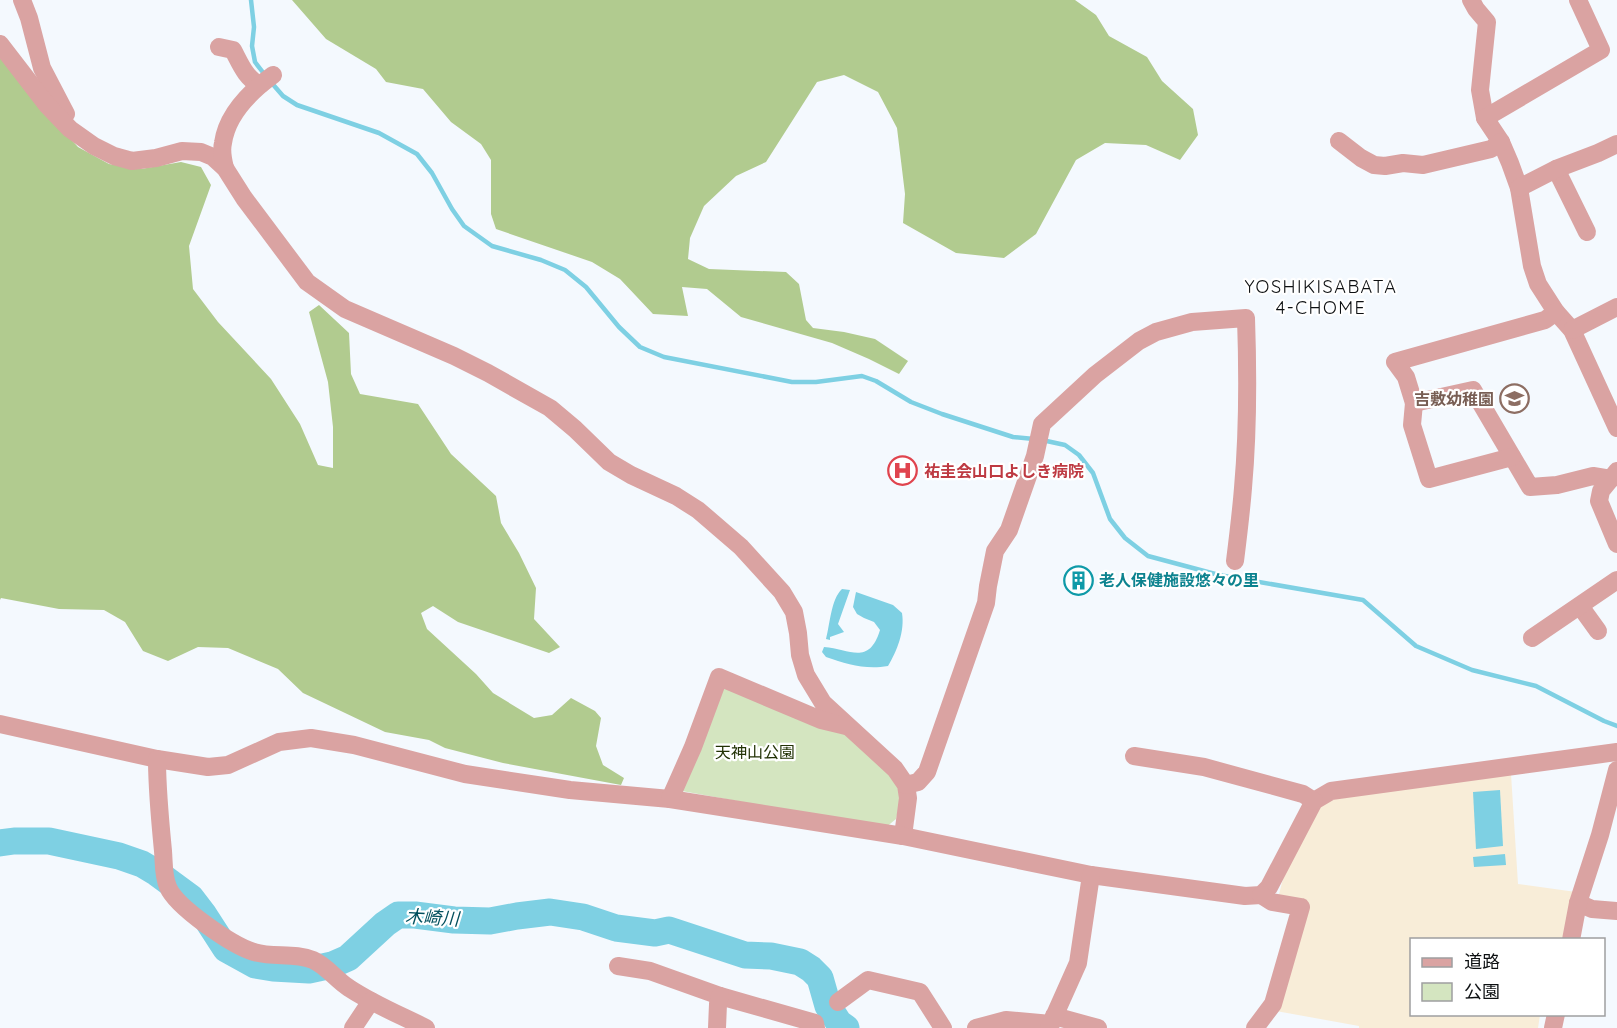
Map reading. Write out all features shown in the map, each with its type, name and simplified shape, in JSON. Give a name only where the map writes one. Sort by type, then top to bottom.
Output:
[{"type":"street","points":[[22,0],[42,68],[69,120],[70,129]]},
{"type":"street","points":[[1471,0],[1487,22],[1480,90],[1485,118],[1501,142],[1519,188],[1532,266],[1538,284],[1556,312],[1572,330],[1611,400],[1617,428]]},
{"type":"street","points":[[1485,118],[1601,50],[1578,0]]},
{"type":"street","points":[[0,44],[47,105],[70,129],[93,146],[132,161],[182,151],[201,152],[213,157],[225,168],[307,282],[345,309],[463,361],[550,408],[609,462],[676,496],[698,510],[741,547],[782,592],[794,612],[800,655],[806,675],[824,703],[895,769],[906,785],[908,798],[903,836]]},
{"type":"street","points":[[219,47],[233,50],[243,70],[254,82],[267,80],[242,103],[226,130],[222,146],[225,168]]},
{"type":"street","points":[[1339,141],[1361,158],[1374,165],[1385,166],[1403,163],[1423,165],[1491,149],[1501,142]]},
{"type":"street","points":[[1519,188],[1556,169],[1617,144]]},
{"type":"street","points":[[1556,169],[1587,232]]},
{"type":"street","points":[[1572,330],[1617,307]]},
{"type":"street","points":[[1512,457],[1429,479],[1412,425],[1414,403],[1406,377],[1395,362],[1545,320],[1556,312]]},
{"type":"street","points":[[906,785],[918,782],[927,772],[986,603],[995,551],[1009,530],[1039,439],[1042,423],[1095,375],[1138,341],[1156,332],[1192,322],[1246,318],[1248,375],[1246,436],[1236,561]]},
{"type":"street","points":[[1414,403],[1473,390],[1530,487],[1557,485],[1593,476],[1614,475]]},
{"type":"street","points":[[1614,475],[1601,491],[1599,501],[1617,544]]},
{"type":"street","points":[[1532,638],[1617,580]]},
{"type":"street","points":[[1580,606],[1598,632]]},
{"type":"street","points":[[670,799],[720,677],[821,720],[847,726]]},
{"type":"street","points":[[0,724],[158,759],[208,767],[228,765],[279,742],[311,738],[354,745],[484,778],[570,790],[670,799],[903,836],[1091,875],[1245,896],[1261,895],[1272,902],[1301,907],[1273,1004],[1255,1028]]},
{"type":"street","points":[[1261,895],[1269,887],[1314,801],[1331,791],[1617,752],[1617,758]]},
{"type":"street","points":[[1134,756],[1214,770],[1303,794],[1314,801]]},
{"type":"street","points":[[158,759],[158,801],[166,881],[175,896],[202,922],[253,952],[270,956],[306,957],[322,966],[347,987],[426,1028]]},
{"type":"street","points":[[1571,938],[1578,903],[1600,835],[1617,770]]},
{"type":"street","points":[[1051,1023],[1078,963],[1091,875]]},
{"type":"street","points":[[1578,903],[1592,909],[1617,911]]},
{"type":"street","points":[[618,966],[650,971],[720,996],[815,1023],[816,1028]]},
{"type":"street","points":[[838,1002],[868,980],[920,992],[943,1028]]},
{"type":"street","points":[[717,1028],[720,996]]},
{"type":"street","points":[[353,1028],[371,1000]]},
{"type":"street","points":[[976,1028],[1006,1020],[1098,1028]]},
{"type":"shaded area","points":[[1511,774],[1518,884],[1576,892],[1562,938],[1410,938],[1410,1016],[1540,1016],[1538,1028],[1359,1028],[1359,1026],[1276,1011],[1308,902],[1278,898],[1284,875],[1318,808],[1328,800]]},
{"type":"green space","points":[[292,0],[1075,0],[1096,15],[1109,36],[1147,57],[1162,81],[1193,109],[1198,135],[1180,160],[1146,145],[1105,143],[1076,160],[1036,234],[1004,258],[956,253],[903,223],[905,194],[897,128],[878,92],[844,75],[817,82],[766,162],[736,176],[704,206],[690,238],[688,259],[709,269],[786,272],[799,284],[806,320],[813,328],[875,339],[908,361],[899,374],[832,343],[741,317],[707,289],[682,287],[688,316],[653,314],[620,279],[592,262],[496,229],[491,214],[491,160],[481,144],[451,122],[423,89],[386,82],[376,69],[326,39]]},
{"type":"green space","points":[[0,55],[32,96],[78,147],[109,164],[141,169],[181,162],[201,167],[211,185],[189,246],[193,289],[218,322],[271,379],[300,424],[318,465],[333,468],[333,427],[328,382],[309,312],[319,305],[349,333],[351,374],[360,394],[418,404],[451,454],[496,496],[501,523],[536,588],[534,619],[560,647],[549,653],[458,622],[433,606],[421,613],[427,629],[476,674],[493,693],[534,718],[552,715],[571,698],[595,711],[601,718],[596,746],[603,765],[624,778],[621,785],[503,763],[445,748],[429,740],[385,732],[303,693],[278,669],[228,648],[198,647],[168,661],[143,651],[125,622],[104,610],[59,609],[1,598],[0,600]]},
{"type":"green space","name":"天神山公園","points":[[722,684],[845,730],[899,780],[902,795],[896,819],[885,828],[682,791]]},
{"type":"water","points":[[842,589],[850,590],[838,624],[844,632],[830,637],[830,640],[826,639],[833,605]]},
{"type":"water","points":[[856,592],[893,605],[902,613],[900,641],[888,666],[856,666],[826,657],[822,652],[824,647],[864,652],[876,641],[880,630],[874,622],[857,614],[853,607]]},
{"type":"water","points":[[1500,790],[1503,846],[1476,849],[1473,792]]},
{"type":"water","points":[[1505,854],[1506,865],[1474,867],[1473,857]]},
{"type":"waterway","points":[[251,0],[254,27],[252,46],[255,62],[265,75]]},
{"type":"waterway","points":[[270,81],[283,96],[297,105],[379,133],[417,154],[432,173],[464,226],[492,246],[541,260],[565,270],[586,287],[619,327],[640,347],[664,357],[792,382],[816,382],[862,376],[876,381],[911,402],[942,414],[1013,437],[1034,439]]},
{"type":"waterway","points":[[1042,440],[1065,445],[1079,455],[1093,473],[1110,519],[1125,538],[1148,556],[1219,575],[1363,600],[1416,646],[1472,670],[1536,686],[1617,726]]},
{"type":"waterway","name":"木崎川","points":[[0,843],[49,841],[119,856],[142,864],[191,898],[226,949],[255,965],[309,970],[332,965],[348,958],[398,915],[490,921],[550,912],[583,917],[616,928],[655,933],[669,930],[745,955],[771,956],[800,962],[820,978],[828,1006],[839,1023],[846,1028]]},
{"type":"place","name":"吉敷幼稚園","points":[[1515,399]]},
{"type":"place","name":"祐圭会山口よしき病院","points":[[903,471]]},
{"type":"place","name":"老人保健施設悠々の里","points":[[1078,580]]},
{"type":"district","name":"YOSHIKISABATA 4-CHOME","points":[[1321,297]]}]
